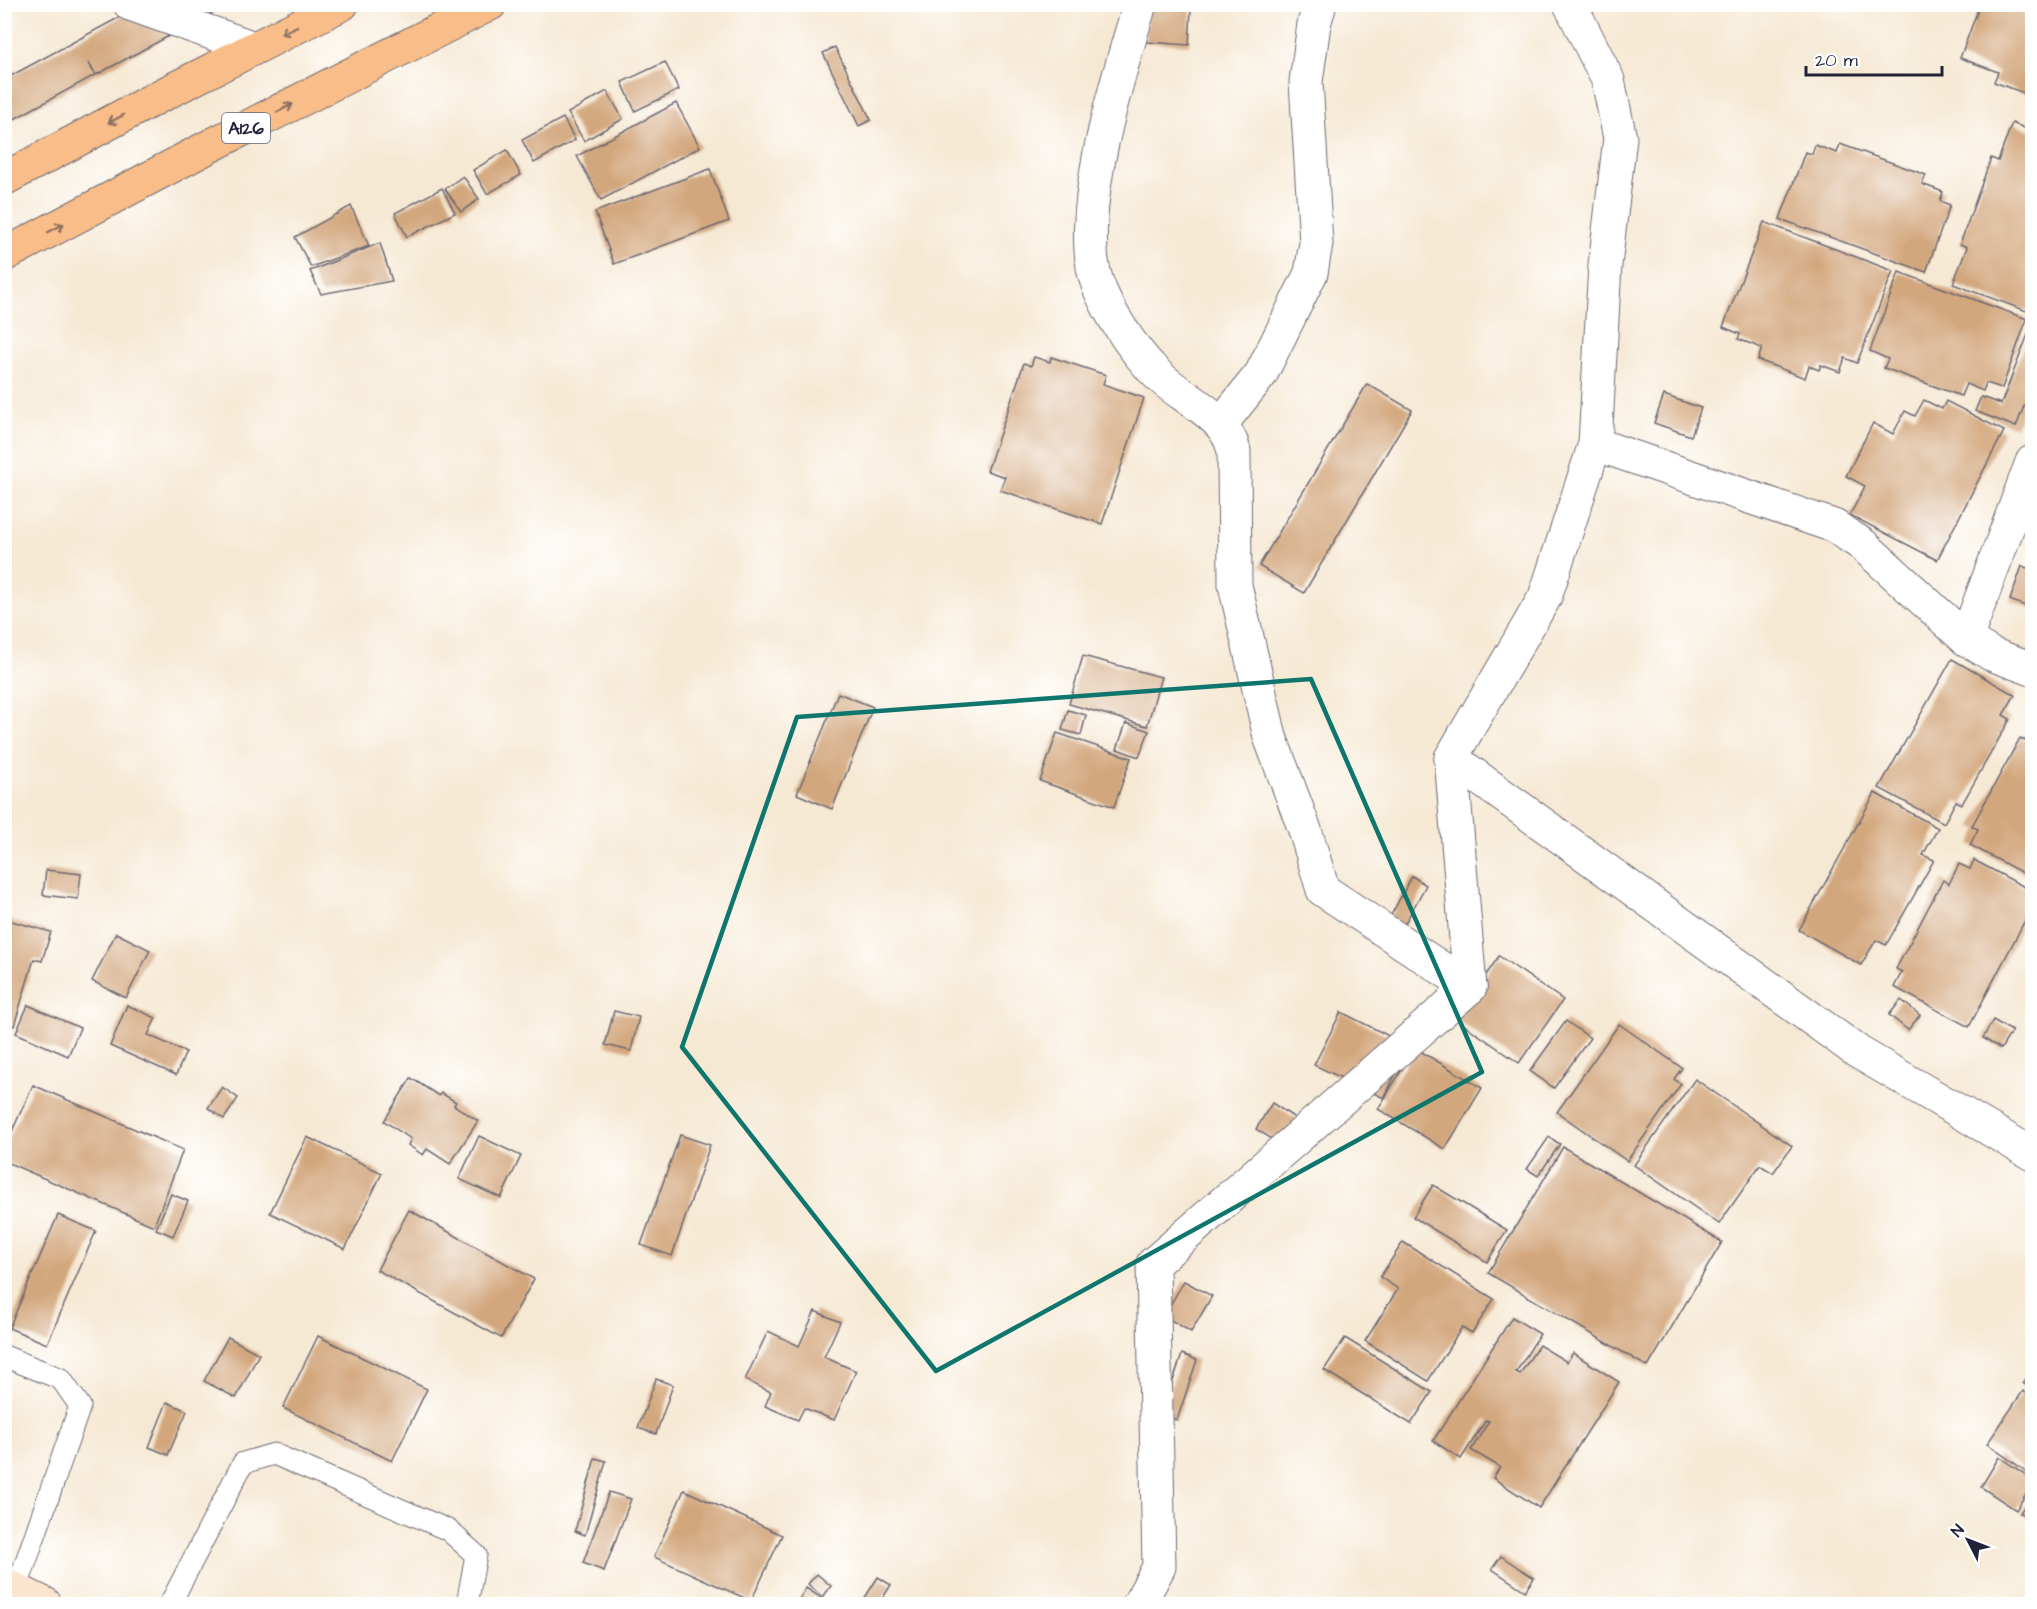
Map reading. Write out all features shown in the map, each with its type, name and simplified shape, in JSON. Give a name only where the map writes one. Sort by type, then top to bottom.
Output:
[{"type":"highway","points":[[4,179],[342,4]]},
{"type":"highway","name":"A126","points":[[4,255],[206,148],[490,4]]},
{"type":"main road","points":[[10,1587],[45,1605]]},
{"type":"street","points":[[130,4],[254,48]]},
{"type":"street","points":[[1140,4],[1097,173],[1092,227],[1093,267],[1100,288],[1141,356],[1159,376],[1221,424],[1231,437],[1234,451],[1235,585],[1270,737],[1305,830],[1323,890],[1470,987]]},
{"type":"street","points":[[1221,424],[1262,374],[1311,273],[1316,243],[1306,82],[1314,24],[1320,4]]},
{"type":"street","points":[[1470,987],[1452,758],[1545,597],[1595,444],[1605,265],[1620,138],[1608,80],[1570,4]]},
{"type":"street","points":[[1595,444],[1834,526],[1863,545],[1966,639],[1991,654],[2032,669]]},
{"type":"street","points":[[1966,639],[2032,462]]},
{"type":"street","points":[[1452,758],[1858,1052],[2032,1154]]},
{"type":"street","points":[[1138,1605],[1159,1567],[1153,1263],[1470,987]]},
{"type":"lane","points":[[4,1356],[61,1379],[80,1406],[10,1587]]},
{"type":"lane","points":[[170,1605],[243,1463],[274,1454],[448,1530],[476,1555],[467,1605]]},
{"type":"highlighted area","points":[[1311,679],[1482,1072],[936,1371],[682,1047],[797,717]]},
{"type":"building","points":[[1980,4],[2032,4],[2032,96],[1994,82],[1998,72],[1960,58]]},
{"type":"building","points":[[142,5],[227,5],[96,75],[88,62],[95,75],[5,124],[5,79]]},
{"type":"building","points":[[1148,6],[1191,9],[1189,45],[1146,42]]},
{"type":"building","points":[[835,47],[871,120],[859,126],[823,53]]},
{"type":"building","points":[[665,62],[679,90],[635,111],[622,82]]},
{"type":"building","points":[[607,91],[623,119],[584,141],[568,113]]},
{"type":"building","points":[[676,103],[700,147],[601,200],[577,156]]},
{"type":"building","points":[[563,118],[575,140],[534,163],[522,140]]},
{"type":"building","points":[[2012,123],[2032,131],[2032,313],[1953,284],[1967,247],[1960,244],[1991,158],[1998,161]]},
{"type":"building","points":[[1840,144],[1926,175],[1922,184],[1943,192],[1940,201],[1950,205],[1926,272],[1780,219],[1805,152],[1812,154],[1815,145],[1837,153]]},
{"type":"building","points":[[507,150],[521,175],[487,194],[473,170]]},
{"type":"building","points":[[710,169],[729,221],[614,264],[595,212]]},
{"type":"building","points":[[463,176],[479,199],[461,212],[445,189]]},
{"type":"building","points":[[442,188],[455,213],[407,237],[395,213]]},
{"type":"building","points":[[351,206],[369,246],[311,267],[295,237]]},
{"type":"building","points":[[1764,222],[1893,271],[1857,363],[1845,358],[1840,372],[1821,365],[1819,370],[1809,366],[1805,378],[1758,360],[1762,348],[1738,339],[1740,334],[1723,327]]},
{"type":"building","points":[[380,243],[392,281],[321,294],[310,271]]},
{"type":"building","points":[[1899,272],[2027,319],[2002,388],[1986,383],[1983,391],[1966,384],[1961,396],[1884,368],[1888,359],[1870,351]]},
{"type":"building","points":[[2032,324],[2032,385],[2016,427],[1975,411],[1981,397],[2001,404]]},
{"type":"building","points":[[1034,357],[1050,362],[1051,357],[1106,375],[1103,384],[1144,398],[1102,524],[1000,490],[1005,477],[987,471],[1024,363],[1031,366]]},
{"type":"building","points":[[1367,384],[1412,410],[1304,593],[1259,566]]},
{"type":"building","points":[[1664,395],[1701,408],[1691,436],[1654,423]]},
{"type":"building","points":[[1924,400],[1942,409],[1946,401],[2004,431],[1937,560],[1850,515],[1865,486],[1846,476],[1873,423],[1893,434],[1905,411],[1915,416]]},
{"type":"building","points":[[2022,566],[2032,570],[2032,609],[2010,600]]},
{"type":"building","points":[[1083,656],[1161,677],[1147,726],[1069,704]]},
{"type":"building","points":[[1952,659],[2015,695],[2003,715],[2010,719],[1962,804],[1956,801],[1944,823],[1879,788]]},
{"type":"building","points":[[838,693],[873,707],[832,809],[797,794]]},
{"type":"building","points":[[1068,710],[1086,715],[1081,735],[1062,730]]},
{"type":"building","points":[[1126,723],[1149,731],[1139,757],[1117,749]]},
{"type":"building","points":[[2032,726],[2032,878],[1970,845],[1978,829],[1972,826],[2020,738],[2025,741]]},
{"type":"building","points":[[1057,733],[1131,758],[1114,807],[1040,781]]},
{"type":"building","points":[[1875,793],[1938,828],[1923,855],[1934,860],[1886,945],[1876,940],[1861,965],[1799,930]]},
{"type":"building","points":[[1974,860],[2032,891],[2032,907],[1969,1027],[1894,987],[1902,972],[1896,969],[1943,880],[1949,884],[1959,864],[1970,869]]},
{"type":"building","points":[[46,870],[81,874],[78,899],[43,895]]},
{"type":"building","points":[[1412,876],[1426,885],[1403,927],[1389,919]]},
{"type":"building","points":[[4,919],[51,932],[42,961],[34,959],[14,1026],[4,1023]]},
{"type":"building","points":[[116,933],[150,950],[126,998],[92,981]]},
{"type":"building","points":[[1499,956],[1563,1000],[1519,1063],[1440,1008],[1469,1000]]},
{"type":"building","points":[[1901,1000],[1920,1015],[1908,1030],[1889,1015]]},
{"type":"building","points":[[28,1005],[80,1028],[68,1056],[16,1033]]},
{"type":"building","points":[[127,1005],[156,1018],[148,1035],[186,1052],[176,1075],[110,1046]]},
{"type":"building","points":[[614,1011],[639,1017],[631,1051],[605,1045]]},
{"type":"building","points":[[1341,1012],[1409,1046],[1384,1098],[1314,1065]]},
{"type":"building","points":[[1993,1020],[2012,1031],[2001,1049],[1983,1038]]},
{"type":"building","points":[[1566,1021],[1590,1038],[1554,1088],[1530,1071]]},
{"type":"building","points":[[1619,1024],[1682,1068],[1674,1079],[1681,1084],[1627,1161],[1557,1112]]},
{"type":"building","points":[[1415,1048],[1482,1088],[1445,1149],[1378,1109]]},
{"type":"building","points":[[411,1078],[439,1096],[441,1093],[456,1102],[454,1105],[478,1121],[450,1164],[427,1149],[423,1155],[408,1145],[411,1139],[384,1121]]},
{"type":"building","points":[[1695,1079],[1792,1146],[1773,1173],[1760,1165],[1719,1224],[1634,1165]]},
{"type":"building","points":[[33,1085],[183,1150],[154,1226],[4,1161],[4,1149]]},
{"type":"building","points":[[222,1087],[238,1098],[224,1119],[208,1108]]},
{"type":"building","points":[[1272,1103],[1304,1124],[1288,1149],[1256,1129]]},
{"type":"building","points":[[680,1135],[710,1145],[672,1256],[641,1245]]},
{"type":"building","points":[[479,1136],[521,1156],[501,1198],[459,1179]]},
{"type":"building","points":[[307,1137],[382,1173],[345,1249],[270,1213]]},
{"type":"building","points":[[1549,1137],[1560,1144],[1538,1176],[1527,1169]]},
{"type":"building","points":[[1563,1147],[1722,1242],[1648,1367],[1488,1273]]},
{"type":"building","points":[[1433,1185],[1507,1230],[1487,1262],[1413,1217]]},
{"type":"building","points":[[171,1194],[188,1201],[173,1236],[156,1229]]},
{"type":"building","points":[[409,1210],[534,1279],[501,1338],[377,1270]]},
{"type":"building","points":[[58,1215],[96,1231],[47,1344],[9,1328]]},
{"type":"building","points":[[1403,1242],[1494,1299],[1472,1333],[1462,1327],[1428,1381],[1365,1341],[1398,1289],[1380,1277]]},
{"type":"building","points":[[1184,1281],[1212,1296],[1191,1332],[1164,1316]]},
{"type":"building","points":[[815,1311],[840,1322],[824,1357],[856,1371],[834,1420],[804,1408],[798,1420],[765,1406],[771,1392],[745,1380],[768,1331],[799,1346]]},
{"type":"building","points":[[1512,1317],[1540,1334],[1516,1372],[1520,1374],[1539,1345],[1567,1362],[1573,1353],[1619,1382],[1539,1508],[1493,1478],[1500,1467],[1471,1450],[1489,1421],[1486,1420],[1461,1459],[1433,1441]]},
{"type":"building","points":[[318,1336],[427,1389],[392,1461],[283,1408]]},
{"type":"building","points":[[228,1337],[259,1354],[236,1398],[204,1381]]},
{"type":"building","points":[[1345,1338],[1432,1392],[1411,1424],[1324,1370]]},
{"type":"building","points":[[1182,1354],[1197,1360],[1177,1420],[1162,1414]]},
{"type":"building","points":[[2032,1370],[2032,1390],[2023,1383]]},
{"type":"building","points":[[656,1379],[673,1385],[656,1434],[638,1428]]},
{"type":"building","points":[[2023,1391],[2032,1397],[2032,1470],[2030,1474],[1987,1444]]},
{"type":"building","points":[[167,1402],[187,1411],[168,1455],[149,1447]]},
{"type":"building","points":[[1999,1457],[2032,1479],[2032,1484],[2016,1510],[1981,1487]]},
{"type":"building","points":[[595,1458],[606,1461],[585,1535],[575,1531]]},
{"type":"building","points":[[684,1490],[782,1535],[751,1601],[654,1557]]},
{"type":"building","points":[[609,1492],[631,1499],[604,1571],[583,1563]]},
{"type":"building","points":[[2032,1494],[2032,1520],[2020,1513]]},
{"type":"building","points":[[1501,1556],[1534,1578],[1525,1591],[1492,1569]]},
{"type":"building","points":[[817,1574],[831,1586],[823,1597],[808,1584]]},
{"type":"building","points":[[878,1577],[891,1585],[879,1604],[861,1604]]},
{"type":"building","points":[[806,1588],[823,1599],[819,1604],[796,1604]]}]
